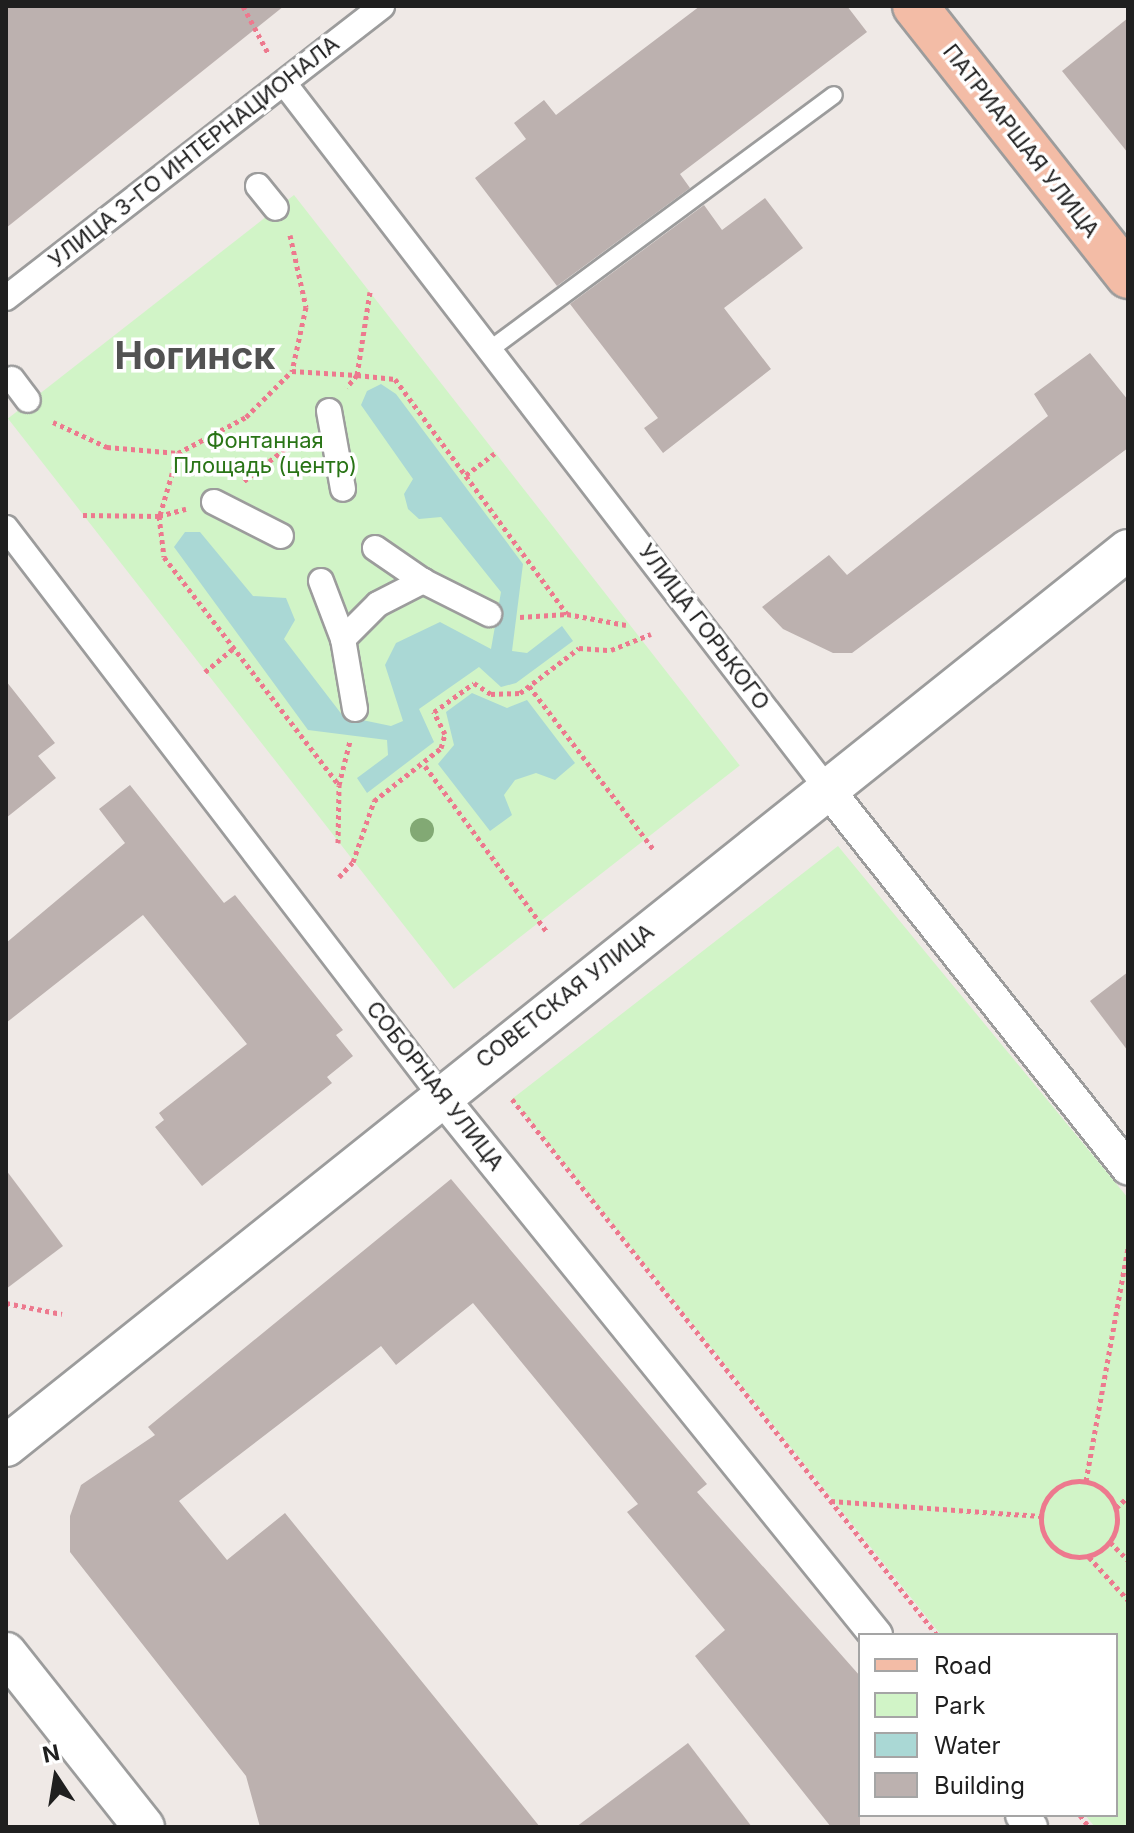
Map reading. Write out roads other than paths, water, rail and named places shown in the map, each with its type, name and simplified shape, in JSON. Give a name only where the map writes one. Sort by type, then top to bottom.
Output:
[{"type":"main road","name":"ПАТРИАРШАЯ УЛИЦА","points":[[915,6],[1128,276]]},
{"type":"street","name":"УЛИЦА 3-ГО ИНТЕРНАЦИОНАЛА","points":[[6,298],[382,6]]},
{"type":"street","name":"УЛИЦА ГОРЬКОГО","points":[[284,83],[492,348],[828,790],[1128,1169]]},
{"type":"street","points":[[258,186],[276,208]]},
{"type":"street","points":[[12,379],[28,400]]},
{"type":"street","points":[[329,411],[343,489]]},
{"type":"street","points":[[214,502],[281,536]]},
{"type":"street","name":"СОБОРНАЯ УЛИЦА","points":[[6,528],[440,1095],[874,1633]]},
{"type":"street","points":[[375,548],[423,581],[489,614]]},
{"type":"street","name":"СОВЕТСКАЯ УЛИЦА","points":[[6,1446],[440,1095],[1128,550]]},
{"type":"street","points":[[321,581],[343,639],[355,709]]},
{"type":"street","points":[[343,639],[378,604],[423,581]]},
{"type":"street","points":[[6,1653],[144,1827]]},
{"type":"lane","points":[[492,348],[834,95]]},
{"type":"water","points":[[381,384],[396,394],[523,564],[512,651],[527,653],[562,626],[573,641],[516,683],[501,687],[479,667],[419,709],[434,742],[367,793],[357,778],[388,755],[387,740],[308,730],[174,547],[185,532],[200,532],[253,596],[286,598],[295,620],[284,639],[343,716],[391,726],[403,721],[385,665],[396,643],[440,622],[491,649],[501,592],[441,517],[419,519],[408,509],[404,494],[413,479],[361,405],[367,391]]},
{"type":"water","points":[[472,693],[507,708],[527,700],[575,763],[555,780],[536,773],[515,780],[504,795],[512,815],[490,831],[438,764],[454,745],[446,712]]},
{"type":"district","name":"Ногинск","points":[[195,356]]},
{"type":"park label","name":"Фонтанная Площадь (центр)","points":[[265,452]]}]
